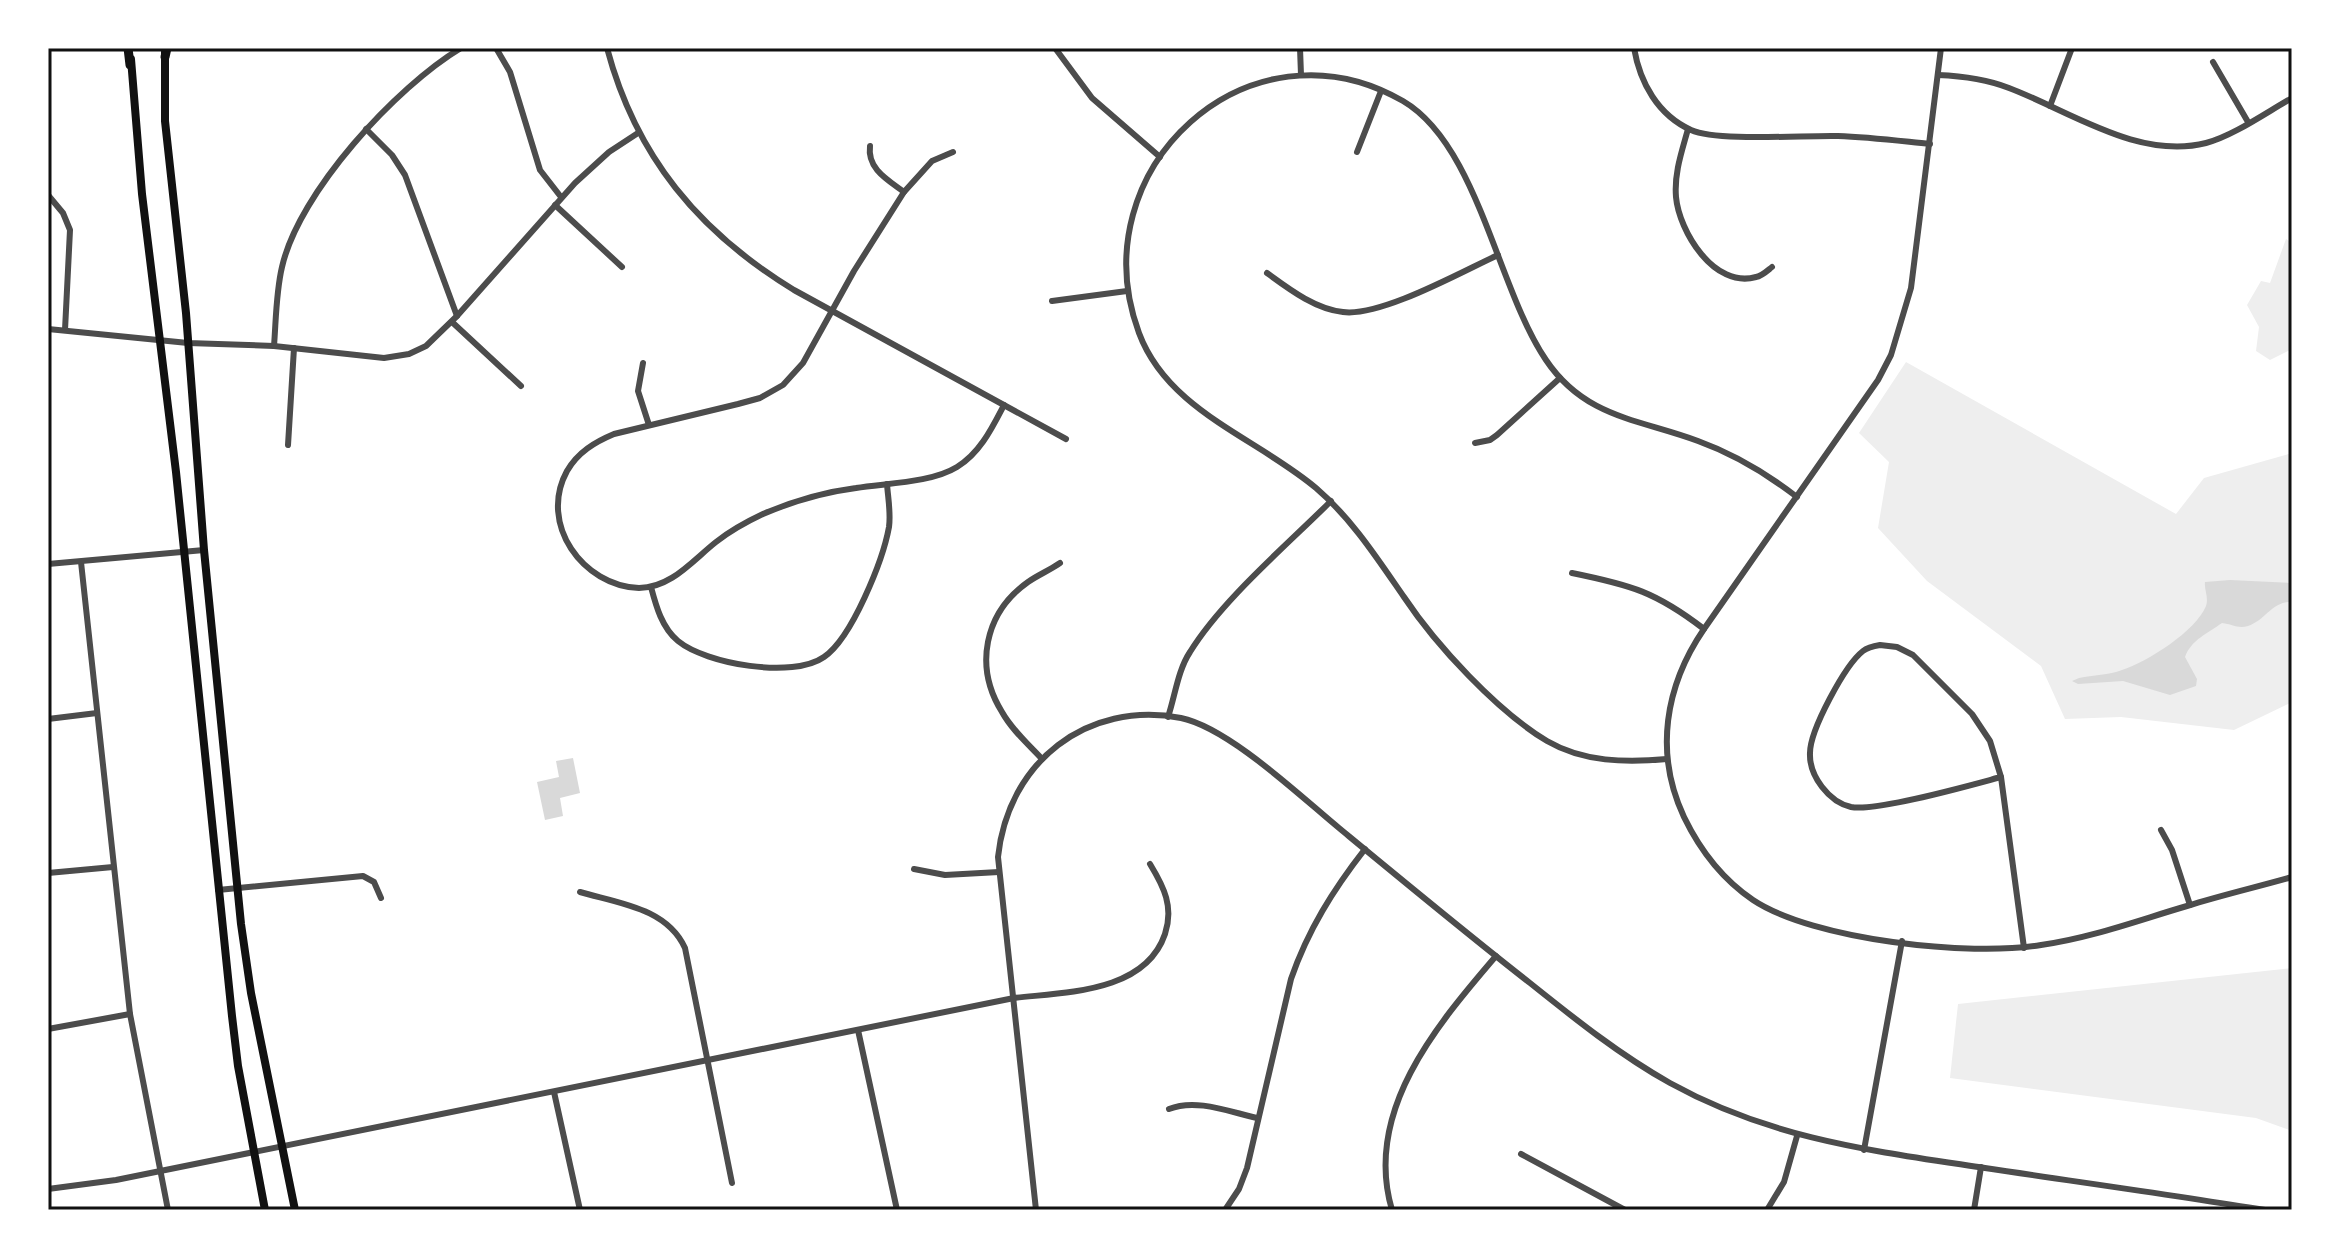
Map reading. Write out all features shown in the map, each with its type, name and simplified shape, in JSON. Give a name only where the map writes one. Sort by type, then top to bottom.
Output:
[{"type":"main road","points":[[130,48],[142,194],[238,1066],[265,1210]]},
{"type":"main road","points":[[166,51],[165,121],[237,888],[251,993],[295,1210]]},
{"type":"street","points":[[274,346],[282,266],[323,183],[366,129],[424,76],[461,48]]},
{"type":"street","points":[[496,48],[510,72],[540,170],[561,197]]},
{"type":"street","points":[[607,48],[638,133],[661,171],[722,238],[773,277],[1066,439]]},
{"type":"street","points":[[1055,48],[1092,98],[1160,157]]},
{"type":"street","points":[[1300,48],[1301,75]]},
{"type":"street","points":[[1634,48],[1648,91],[1664,111],[1688,129],[1720,135],[1842,136],[1930,144]]},
{"type":"street","points":[[1941,48],[1911,288],[1891,355],[1878,380],[1704,629],[1684,663],[1672,695],[1666,733],[1667,759],[1679,805],[1698,844],[1715,866],[1766,908],[1795,920],[1902,941],[1964,949],[2024,948],[2100,932],[2292,877]]},
{"type":"street","points":[[2050,106],[2072,48]]},
{"type":"street","points":[[2213,62],[2248,122]]},
{"type":"street","points":[[1667,759],[1635,762],[1586,756],[1550,743],[1528,729],[1441,644],[1404,598],[1370,545],[1331,501],[1289,467],[1210,416],[1177,390],[1145,347],[1127,291],[1127,232],[1139,195],[1172,140],[1211,107],[1251,86],[1301,75],[1342,80],[1381,91],[1406,103],[1439,131],[1465,178],[1537,344],[1560,378],[1581,398],[1605,411],[1716,448],[1758,469],[1797,497]]},
{"type":"street","points":[[1938,75],[1987,81],[2111,131],[2161,146],[2181,147],[2208,142],[2292,98]]},
{"type":"street","points":[[1357,152],[1381,91]]},
{"type":"street","points":[[366,129],[392,155],[405,175],[454,319],[521,386]]},
{"type":"street","points":[[1688,129],[1678,166],[1676,188],[1678,210],[1689,238],[1711,263],[1736,276],[1758,277],[1772,267]]},
{"type":"street","points":[[48,329],[188,343],[274,346],[384,358],[399,356],[426,346],[454,319],[561,197],[609,152],[638,133]]},
{"type":"street","points":[[870,146],[872,164],[904,192]]},
{"type":"street","points":[[953,152],[932,161],[904,192],[831,309],[803,363],[789,380],[772,393],[614,434],[585,450],[562,482],[559,512],[564,536],[575,556],[590,572],[611,583],[651,587],[673,577],[732,530],[767,512],[853,488],[939,475],[955,469],[981,445],[1004,405]]},
{"type":"street","points":[[48,195],[63,213],[70,230],[65,330]]},
{"type":"street","points":[[555,205],[622,267]]},
{"type":"street","points":[[1267,273],[1319,305],[1351,313],[1385,305],[1498,255]]},
{"type":"street","points":[[1052,301],[1127,291]]},
{"type":"street","points":[[288,445],[294,348]]},
{"type":"street","points":[[643,363],[638,391],[649,425]]},
{"type":"street","points":[[1475,443],[1490,440],[1560,378]]},
{"type":"street","points":[[651,587],[666,626],[687,647],[758,667],[794,668],[815,662],[839,644],[860,606],[889,527],[887,484]]},
{"type":"street","points":[[1168,717],[1183,665],[1196,643],[1238,594],[1331,501]]},
{"type":"street","points":[[48,564],[204,550]]},
{"type":"street","points":[[81,562],[130,1014],[168,1210]]},
{"type":"street","points":[[1042,759],[1012,727],[995,700],[987,674],[986,647],[993,623],[1006,603],[1029,582],[1060,563]]},
{"type":"street","points":[[1572,573],[1629,586],[1659,597],[1704,629]]},
{"type":"street","points":[[2001,777],[1873,806],[1851,807],[1836,801],[1826,792],[1812,766],[1810,748],[1851,663],[1867,649],[1888,646],[1905,651],[1924,663],[1972,714],[1990,741],[2001,777],[2024,948]]},
{"type":"street","points":[[48,719],[97,713]]},
{"type":"street","points":[[1036,1210],[999,872],[999,845],[1011,807],[1042,759],[1062,740],[1099,722],[1129,715],[1189,721],[1222,736],[1598,1036],[1648,1070],[1707,1102],[1797,1136],[1864,1150],[2265,1210]]},
{"type":"street","points":[[2161,830],[2172,850],[2190,905]]},
{"type":"street","points":[[1225,1210],[1239,1189],[1247,1168],[1300,951],[1323,907],[1365,849]]},
{"type":"street","points":[[48,1189],[86,1186],[1014,998],[1074,991],[1109,983],[1137,971],[1163,940],[1169,911],[1166,892],[1150,864]]},
{"type":"street","points":[[48,873],[113,867]]},
{"type":"street","points":[[914,869],[945,875],[999,872]]},
{"type":"street","points":[[218,890],[363,876],[374,882],[381,898]]},
{"type":"street","points":[[580,892],[657,917],[681,938],[732,1183]]},
{"type":"street","points":[[1864,1150],[1902,941]]},
{"type":"street","points":[[1392,1210],[1386,1189],[1386,1139],[1406,1082],[1440,1023],[1496,956]]},
{"type":"street","points":[[48,1029],[130,1014]]},
{"type":"street","points":[[858,1030],[897,1210]]},
{"type":"street","points":[[554,1092],[580,1210]]},
{"type":"street","points":[[1169,1109],[1178,1105],[1197,1105],[1257,1118]]},
{"type":"street","points":[[1767,1210],[1784,1182],[1797,1136]]},
{"type":"street","points":[[1521,1154],[1625,1210]]},
{"type":"street","points":[[1974,1210],[1981,1167]]},
{"type":"shaded area","points":[[2286,239],[2292,243],[2292,349],[2270,360],[2256,351],[2259,327],[2247,305],[2261,281],[2270,283]]},
{"type":"shaded area","points":[[1906,362],[2176,514],[2204,478],[2292,453],[2292,702],[2234,730],[2121,717],[2065,719],[2041,666],[1927,581],[1878,528],[1889,462],[1859,433]]},
{"type":"shaded area","points":[[2205,582],[2292,583],[2292,602],[2279,605],[2248,626],[2222,623],[2196,641],[2185,657],[2197,679],[2196,686],[2170,695],[2123,681],[2078,684],[2072,681],[2122,670],[2157,653],[2201,616],[2207,603]]},
{"type":"shaded area","points":[[573,758],[580,793],[560,798],[563,816],[545,820],[537,782],[559,777],[556,761]]},
{"type":"shaded area","points":[[2292,968],[2292,1131],[2256,1118],[1950,1078],[1958,1004]]}]
